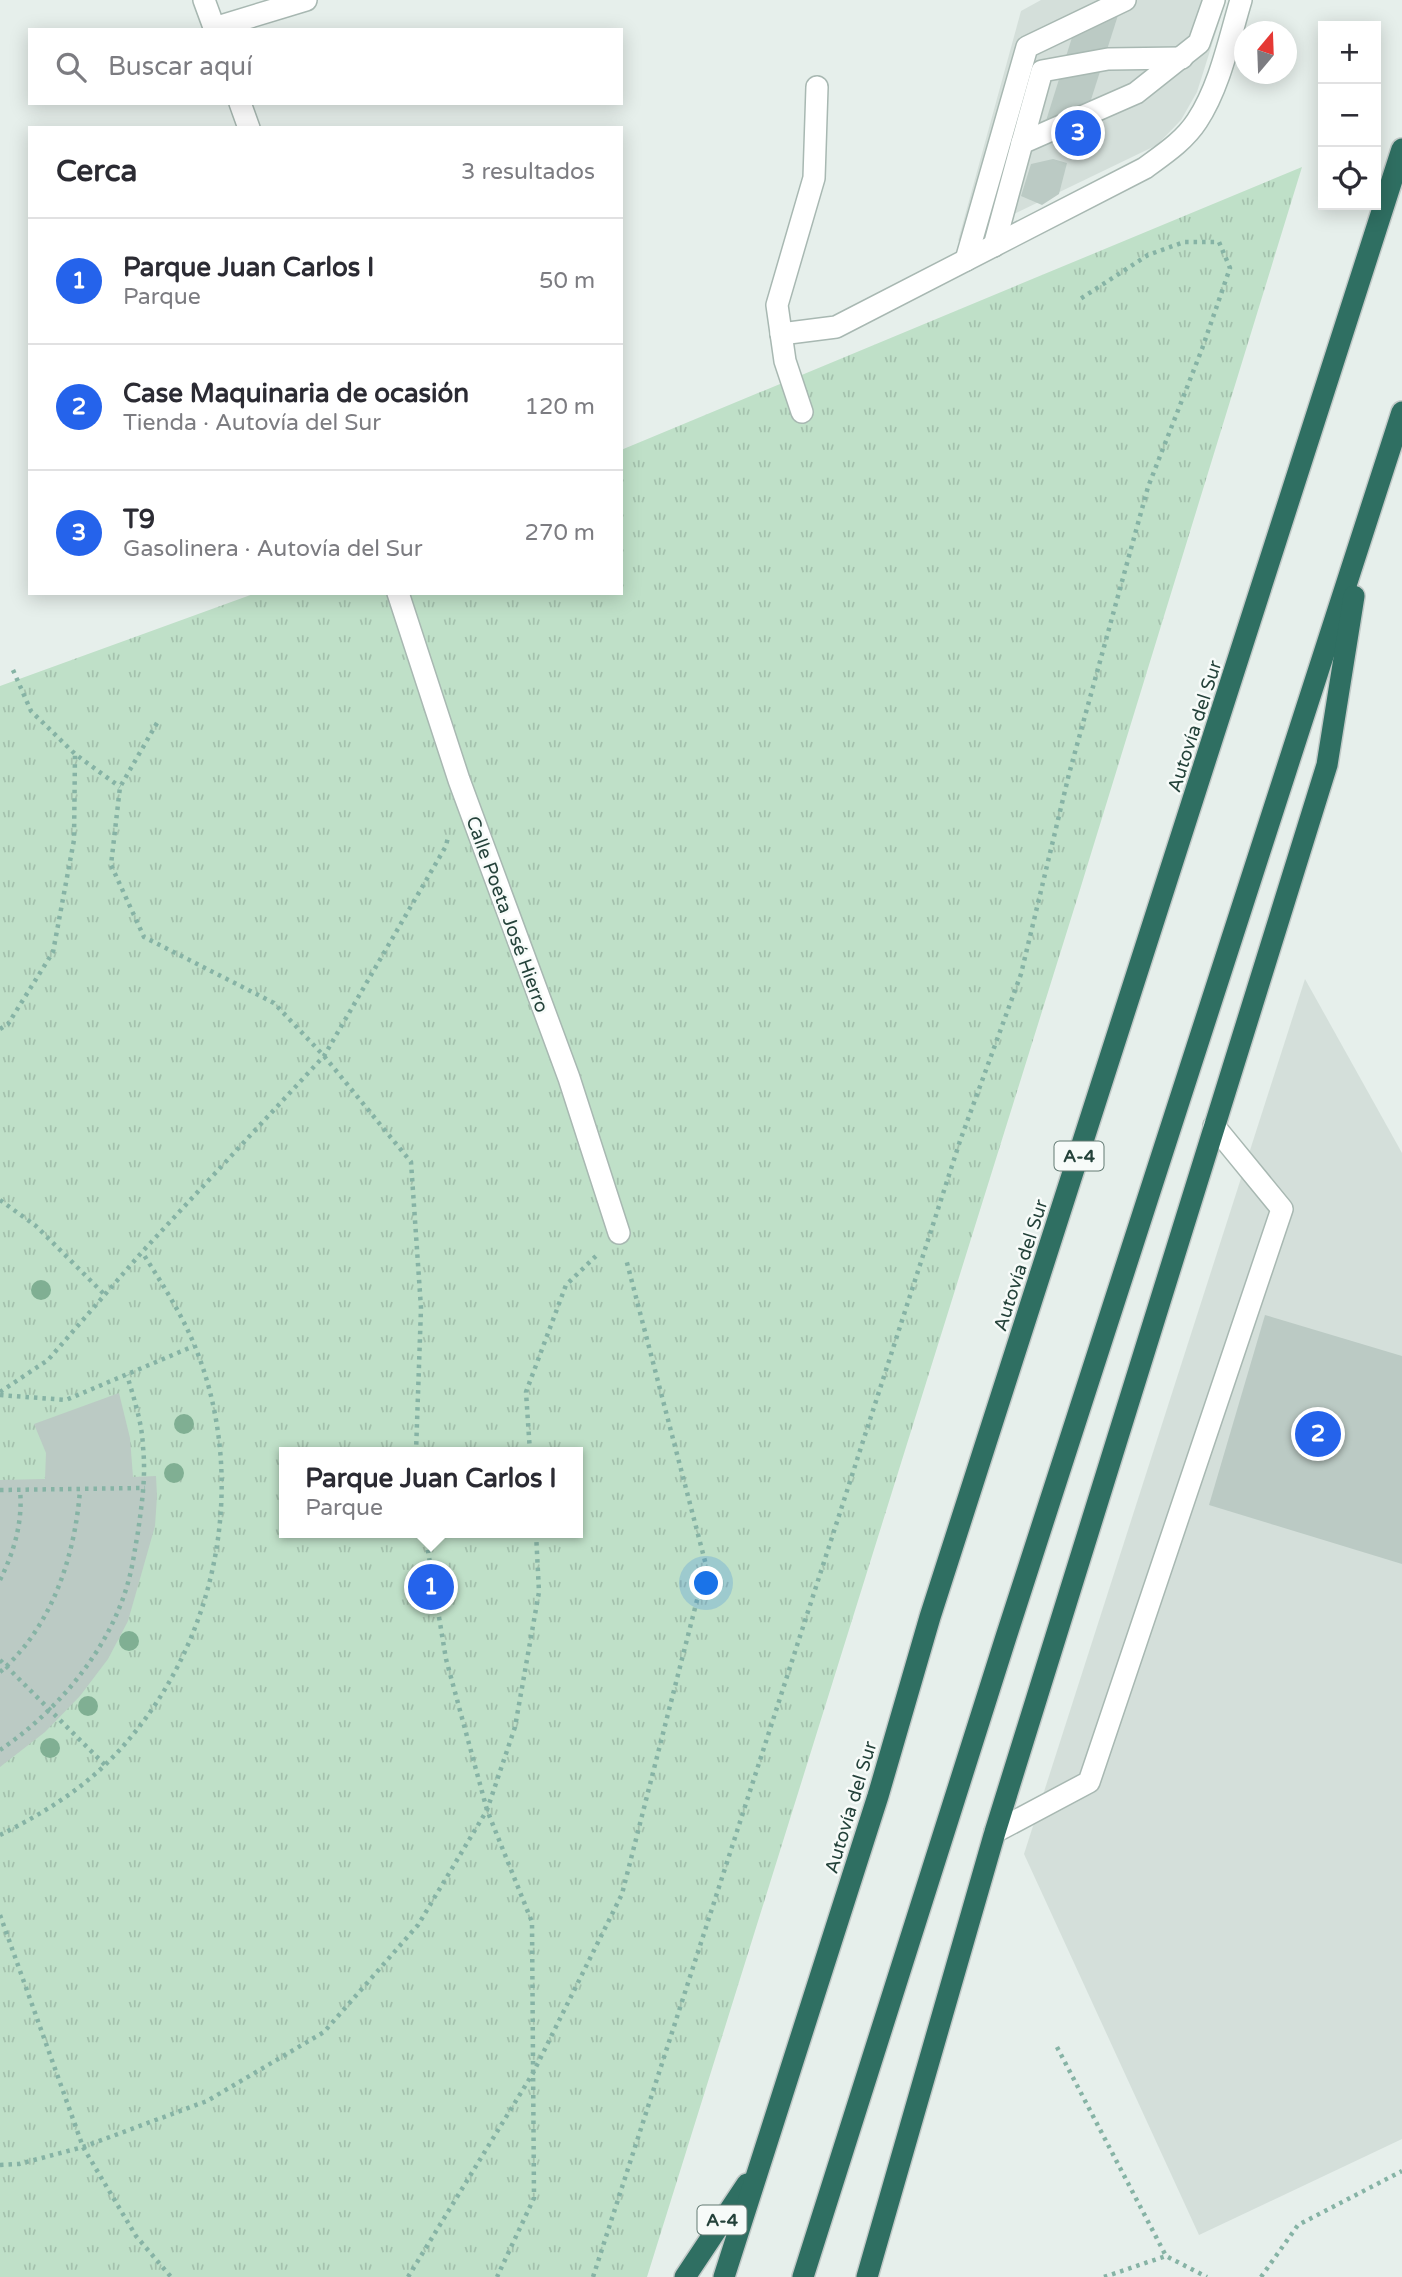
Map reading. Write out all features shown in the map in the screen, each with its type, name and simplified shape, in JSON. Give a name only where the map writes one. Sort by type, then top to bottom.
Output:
[{"type":"highway","name":"Autovía del Sur","points":[[724,2277],[878,1796],[934,1604],[1402,149]]},
{"type":"highway","points":[[803,2277],[1010,1623],[1402,412]]},
{"type":"highway","points":[[867,2277],[995,1832],[1327,765],[1366,528]]},
{"type":"highway","name":"A-4","points":[[685,2277],[760,2165]]},
{"type":"lane","points":[[204,0],[214,28]]},
{"type":"lane","points":[[217,28],[306,0]]},
{"type":"lane","points":[[966,260],[1027,47],[1125,0]]},
{"type":"lane","points":[[1023,143],[1136,93],[1199,43],[1214,0]]},
{"type":"lane","points":[[781,334],[836,327],[1145,168],[1174,146],[1196,122],[1212,94],[1241,0]]},
{"type":"lane","points":[[994,246],[1042,71],[1108,59],[1182,58]]},
{"type":"lane","points":[[802,412],[785,361],[777,305],[814,178],[817,87]]},
{"type":"lane","points":[[241,105],[248,126]]},
{"type":"lane","name":"Calle Poeta José Hierro","points":[[399,595],[458,780],[569,1078],[619,1233]]},
{"type":"lane","points":[[995,1832],[1089,1782],[1282,1209],[1214,1126]]},
{"type":"path","points":[[593,2277],[960,1141],[1021,974],[1069,774],[1148,487],[1202,349],[1230,268],[1219,242],[1184,242],[1148,255],[1077,301]]},
{"type":"path","points":[[13,670],[31,711],[75,754],[120,787]]},
{"type":"path","points":[[157,723],[120,787],[111,864],[144,937],[274,1003],[324,1056],[411,1162],[421,1308],[416,1447]]},
{"type":"path","points":[[0,1029],[8,1024],[53,952],[74,840],[75,754]]},
{"type":"path","points":[[0,1393],[48,1360],[142,1252],[324,1056],[446,846],[448,833]]},
{"type":"path","points":[[0,1200],[36,1226],[105,1295]]},
{"type":"path","points":[[408,2277],[533,2073],[622,1894],[705,1565],[619,1233],[566,1285],[526,1392],[530,1447]]},
{"type":"path","points":[[0,1835],[44,1813],[105,1765],[147,1716],[181,1661],[206,1601],[219,1537],[222,1472],[214,1408],[195,1346],[172,1297],[142,1252]]},
{"type":"path","points":[[0,1393],[66,1400],[195,1346]]},
{"type":"path","points":[[0,1750],[22,1735],[75,1681],[114,1620],[129,1580],[145,1488],[144,1446],[127,1375]]},
{"type":"path","points":[[0,1490],[145,1488]]},
{"type":"path","points":[[0,1580],[20,1524],[20,1490]]},
{"type":"path","points":[[0,1672],[42,1619],[57,1590],[71,1552],[80,1490]]},
{"type":"path","points":[[426,1538],[446,1659],[486,1810],[532,1922],[534,2198],[497,2277]]},
{"type":"path","points":[[0,2165],[19,2164],[83,2147],[207,2101],[324,2032],[418,1925],[486,1810],[515,1727],[539,1592],[536,1538]]},
{"type":"path","points":[[0,1660],[48,1711],[105,1765]]},
{"type":"path","points":[[0,1915],[83,2147],[136,2236],[171,2277]]},
{"type":"path","points":[[1057,2047],[1166,2256],[1206,2277]]},
{"type":"path","points":[[1261,2277],[1298,2225],[1402,2171]]},
{"type":"path","points":[[1104,2277],[1166,2256]]},
{"type":"shaded area","points":[[1041,0],[1226,0],[1197,92],[1181,120],[1157,145],[958,241],[1021,11]]},
{"type":"shaded area","points":[[1305,979],[1402,1153],[1402,2139],[1199,2235],[1024,1854]]},
{"type":"green space","points":[[1302,167],[1078,896],[647,2277],[0,2277],[0,686],[250,595],[623,595],[623,449]]},
{"type":"building","points":[[1120,9],[1081,131],[1040,140],[1079,15]]},
{"type":"building","points":[[1053,159],[1067,163],[1059,194],[1042,205],[1021,196],[1031,164]]},
{"type":"building","points":[[1265,1315],[1402,1356],[1402,1564],[1209,1505]]},
{"type":"building","points":[[119,1393],[130,1438],[133,1477],[156,1476],[157,1496],[155,1526],[128,1621],[108,1659],[80,1696],[45,1732],[0,1767],[0,1480],[45,1479],[46,1453],[34,1424]]},
{"type":"place","name":"T9","points":[[1078,133]]},
{"type":"place","name":"Case Maquinaria de ocasión","points":[[1318,1434]]},
{"type":"place","name":"Parque Juan Carlos I","points":[[431,1587]]}]
